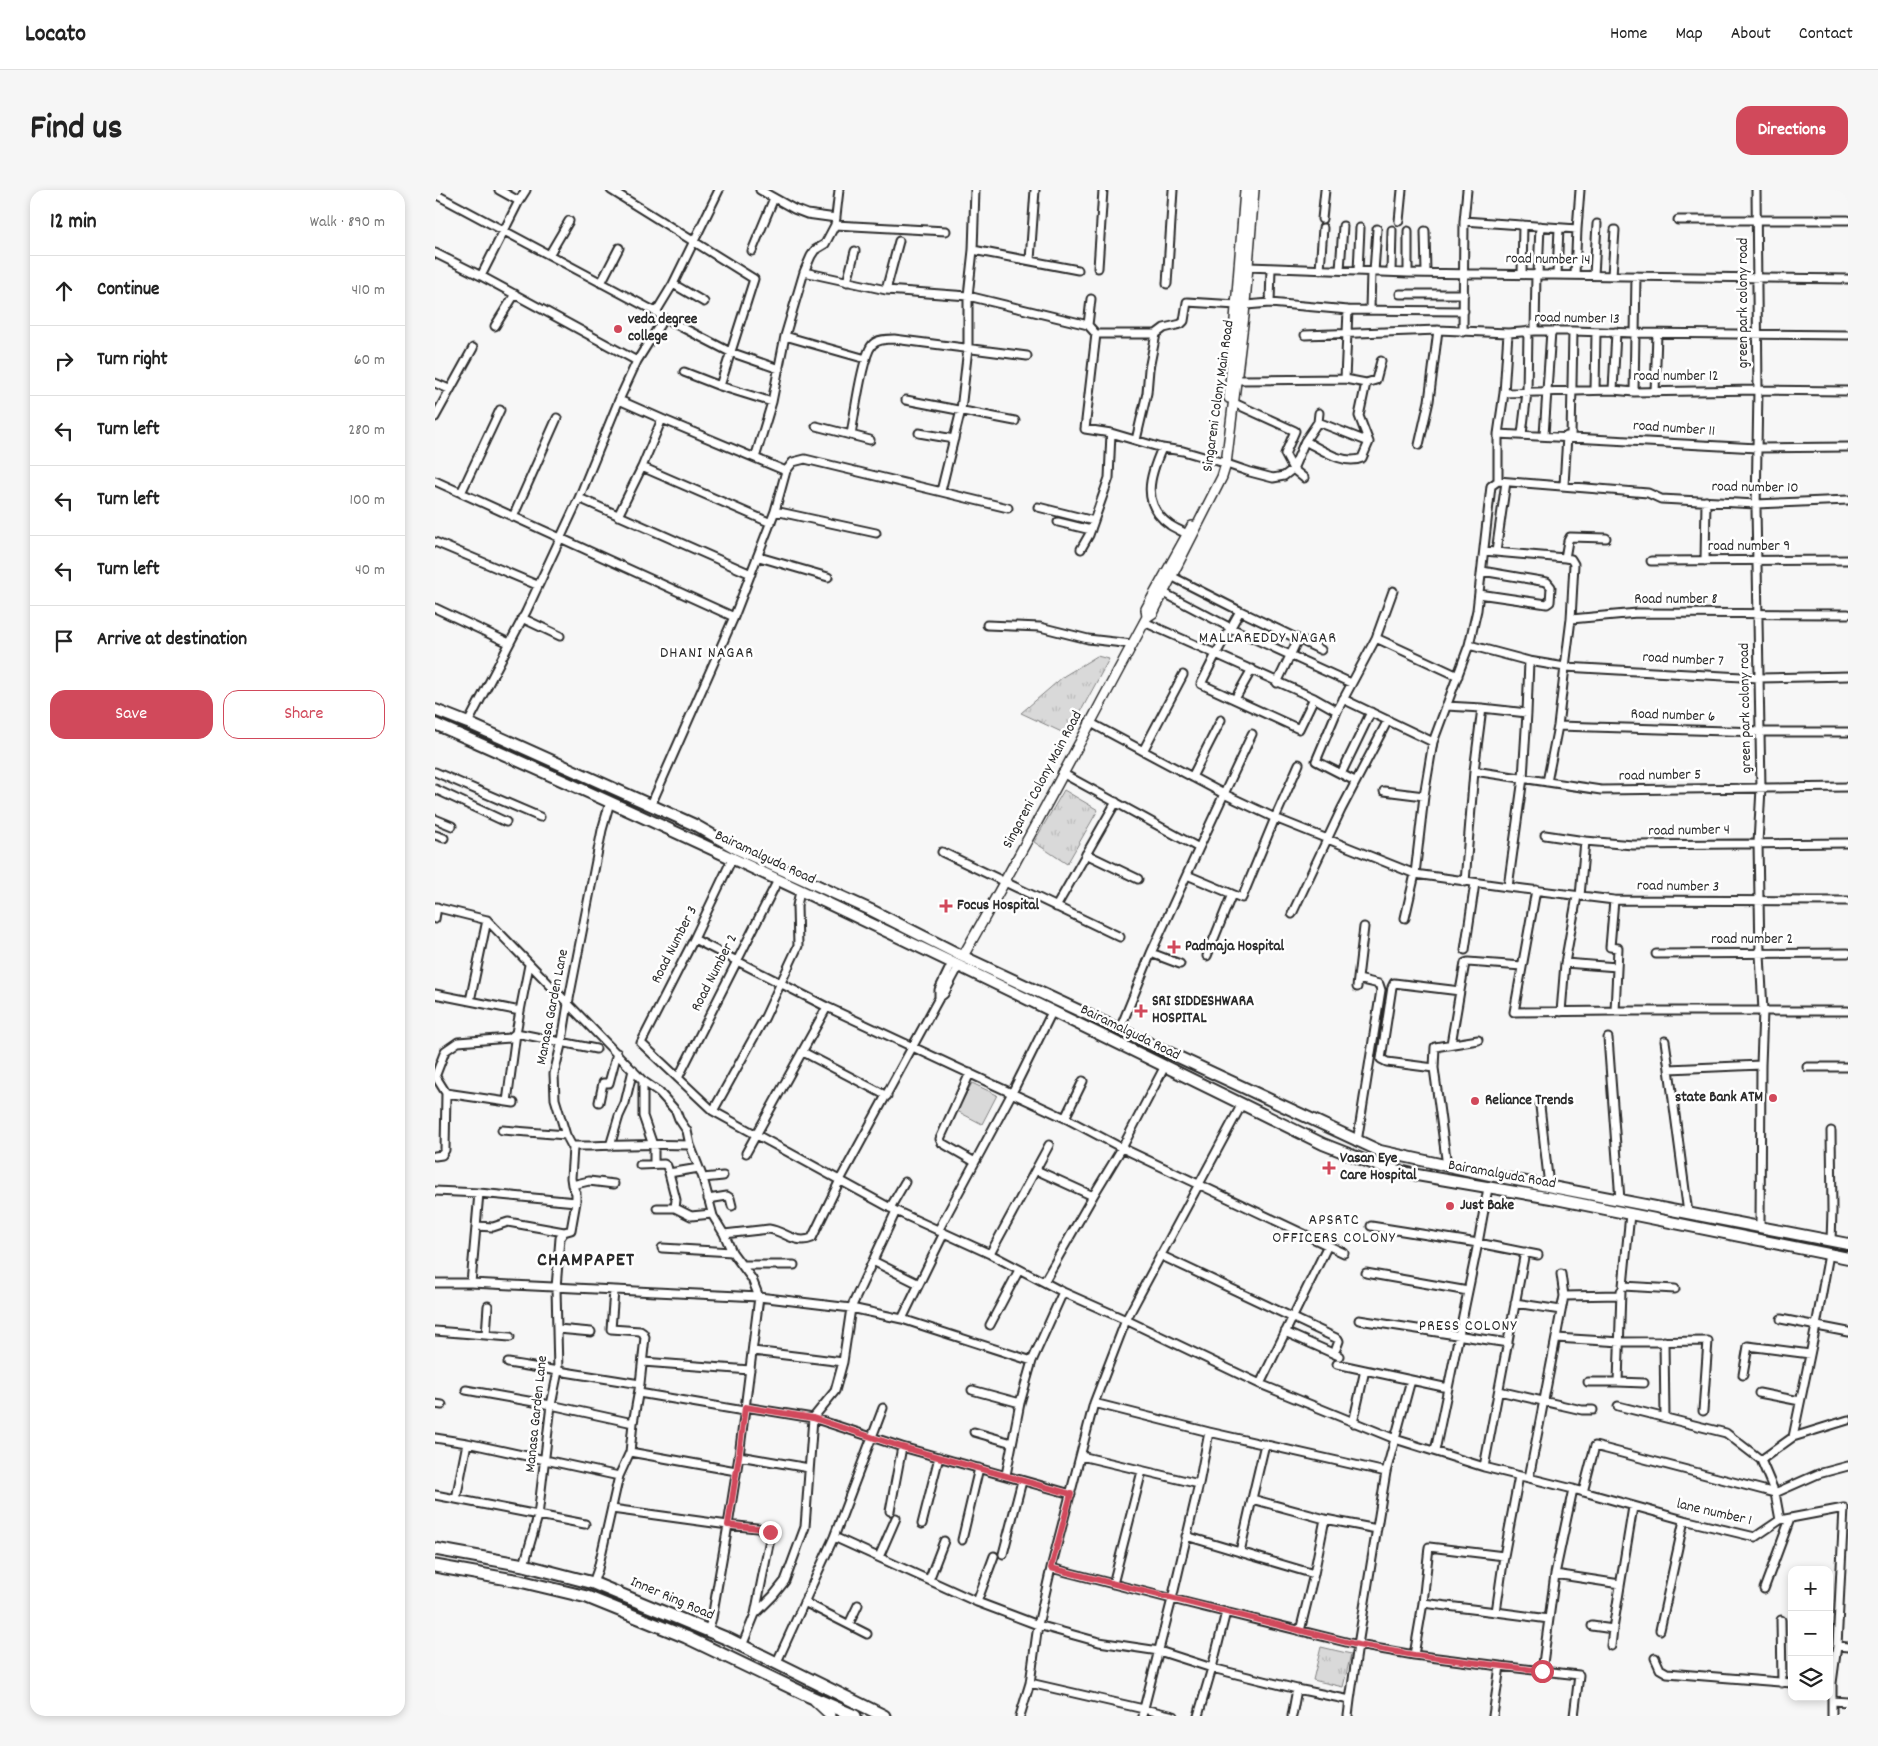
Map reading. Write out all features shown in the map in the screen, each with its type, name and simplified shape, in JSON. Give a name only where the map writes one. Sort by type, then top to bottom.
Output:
[{"type":"highway","name":"Inner Ring Road","points":[[435,1549],[524,1565],[593,1583],[708,1630],[884,1716]]},
{"type":"highway","name":"Inner Ring Road","points":[[435,1566],[520,1581],[587,1597],[680,1634],[855,1716]]},
{"type":"main road","name":"Bairamalguda Road","points":[[435,710],[695,825],[737,849],[871,910],[963,956],[1376,1150],[1447,1166],[1848,1244]]},
{"type":"main road","name":"Bairamalguda Road","points":[[435,724],[778,880],[1323,1144],[1371,1163],[1417,1175],[1551,1198],[1848,1258]]},
{"type":"main road","points":[[1371,1163],[1376,1150]]},
{"type":"street","points":[[499,190],[519,201]]},
{"type":"street","points":[[481,276],[526,190]]},
{"type":"street","points":[[613,190],[754,279],[720,386]]},
{"type":"street","points":[[656,312],[673,284],[719,190]]},
{"type":"street","points":[[760,190],[794,210],[835,221],[946,231]]},
{"type":"street","points":[[755,458],[772,402],[785,336],[804,272],[815,250],[825,244],[835,221],[839,190]]},
{"type":"street","points":[[941,491],[961,410],[968,348],[968,296],[973,250],[975,190]]},
{"type":"street","points":[[1030,260],[1035,190]]},
{"type":"street","points":[[1098,268],[1103,190]]},
{"type":"street","points":[[1167,284],[1173,190]]},
{"type":"street","name":"Singareni Colony Main Road","points":[[1224,463],[1243,285],[1245,190]]},
{"type":"street","name":"Singareni Colony Main Road","points":[[1243,285],[1248,267],[1253,190]]},
{"type":"street","points":[[1323,219],[1325,190]]},
{"type":"street","points":[[1399,222],[1401,190]]},
{"type":"street","points":[[1463,332],[1467,190]]},
{"type":"street","points":[[1575,275],[1581,190]]},
{"type":"street","name":"green park colony road","points":[[1756,190],[1758,390],[1756,504],[1761,788],[1758,843],[1763,1011],[1760,1226]]},
{"type":"street","points":[[435,194],[730,352],[779,369]]},
{"type":"street","points":[[752,251],[774,198]]},
{"type":"street","points":[[1678,220],[1848,220]]},
{"type":"street","points":[[549,255],[569,221]]},
{"type":"street","points":[[1465,221],[1577,229]]},
{"type":"street","points":[[1594,275],[1597,224]]},
{"type":"street","points":[[1522,274],[1523,225]]},
{"type":"street","points":[[1340,270],[1343,226]]},
{"type":"street","points":[[1521,434],[1527,392],[1540,226]]},
{"type":"street","points":[[1320,270],[1323,228]]},
{"type":"street","points":[[1358,271],[1360,228]]},
{"type":"street","points":[[1557,274],[1559,228]]},
{"type":"street","points":[[1370,309],[1377,229]]},
{"type":"street","points":[[1391,272],[1392,230]]},
{"type":"street","points":[[1425,230],[1426,272]]},
{"type":"street","points":[[1612,275],[1615,230]]},
{"type":"street","points":[[1408,231],[1408,273]]},
{"type":"street","points":[[886,290],[899,241]]},
{"type":"street","points":[[601,283],[619,248]]},
{"type":"street","points":[[973,250],[1078,270]]},
{"type":"street","points":[[847,282],[855,251]]},
{"type":"street","points":[[435,253],[515,294],[637,361]]},
{"type":"street","name":"road number 14","points":[[1248,267],[1408,273],[1848,279]]},
{"type":"street","points":[[1270,303],[1271,268]]},
{"type":"street","points":[[804,272],[886,290],[968,296],[1088,325],[1097,334],[1157,334]]},
{"type":"street","points":[[1634,392],[1636,276]]},
{"type":"street","points":[[673,284],[704,302]]},
{"type":"street","points":[[495,326],[515,294]]},
{"type":"street","points":[[1400,294],[1465,294]]},
{"type":"street","points":[[1088,325],[1091,299]]},
{"type":"street","points":[[1136,440],[1147,393],[1149,369],[1157,334],[1163,328],[1181,324],[1184,321],[1187,302],[1241,305],[1270,303],[1348,310],[1464,311]]},
{"type":"street","points":[[1345,379],[1348,310]]},
{"type":"street","points":[[468,723],[522,618],[579,498],[637,361],[664,318]]},
{"type":"street","points":[[1419,445],[1429,401],[1438,330]]},
{"type":"street","name":"road number 13","points":[[1305,335],[1438,330],[1508,333],[1573,331],[1635,334],[1848,335]]},
{"type":"street","points":[[1544,435],[1551,331]]},
{"type":"street","points":[[1564,485],[1572,391],[1573,331]]},
{"type":"street","points":[[1595,390],[1596,332]]},
{"type":"street","points":[[1613,390],[1616,332]]},
{"type":"street","points":[[1496,552],[1502,482],[1499,434],[1508,333]]},
{"type":"street","points":[[1097,334],[1085,429],[1111,433],[1162,448],[1183,451],[1273,478],[1284,476],[1293,469],[1305,441],[1318,422],[1319,413]]},
{"type":"street","points":[[1655,392],[1657,334]]},
{"type":"street","points":[[785,336],[866,359]]},
{"type":"street","points":[[851,436],[866,359],[873,344],[879,341],[894,338],[1027,356]]},
{"type":"street","points":[[435,417],[473,348]]},
{"type":"street","name":"Singareni Colony Main Road","points":[[963,956],[1005,882],[1132,644],[1145,619],[1146,609],[1169,575],[1222,477],[1238,380],[1237,349]]},
{"type":"street","points":[[1238,380],[1345,379],[1365,383],[1375,380],[1381,361]]},
{"type":"street","points":[[684,372],[720,386],[772,402]]},
{"type":"street","points":[[435,382],[449,389]]},
{"type":"street","points":[[1305,441],[1343,459],[1353,460],[1362,458],[1369,442],[1359,416],[1365,383]]},
{"type":"street","name":"road number 12","points":[[1504,393],[1595,390],[1634,392],[1848,391]]},
{"type":"street","points":[[619,400],[786,471]]},
{"type":"street","points":[[906,400],[1015,421]]},
{"type":"street","points":[[1234,403],[1295,431],[1285,454],[1293,469],[1305,478]]},
{"type":"street","points":[[461,493],[500,410]]},
{"type":"street","points":[[513,517],[557,418]]},
{"type":"street","points":[[618,516],[642,467],[662,419]]},
{"type":"street","points":[[1318,422],[1369,442]]},
{"type":"street","points":[[815,426],[871,440]]},
{"type":"street","points":[[919,432],[954,439]]},
{"type":"street","points":[[1081,549],[1091,530],[1109,478],[1111,433]]},
{"type":"street","name":"road number 11","points":[[1499,434],[1569,436],[1757,448],[1848,447]]},
{"type":"street","points":[[1162,448],[1151,474],[1152,503],[1169,524],[1190,536]]},
{"type":"street","points":[[651,805],[759,557],[786,471],[793,462],[805,459],[1008,508]]},
{"type":"street","points":[[642,467],[771,523]]},
{"type":"street","points":[[435,482],[734,617]]},
{"type":"street","points":[[1405,918],[1415,874],[1424,796],[1433,742],[1469,645],[1479,594],[1491,486],[1502,482]]},
{"type":"street","name":"road number 10","points":[[1502,482],[1564,485],[1648,493],[1661,499],[1756,504],[1848,500]]},
{"type":"street","points":[[579,498],[751,574]]},
{"type":"street","points":[[1705,561],[1706,501]]},
{"type":"street","points":[[1038,507],[1094,521]]},
{"type":"street","points":[[775,511],[876,533]]},
{"type":"street","points":[[1058,522],[1091,530]]},
{"type":"street","points":[[1565,558],[1568,541],[1571,537],[1606,538]]},
{"type":"street","points":[[435,542],[537,585]]},
{"type":"street","points":[[1484,551],[1565,558],[1573,561],[1574,564],[1571,619],[1558,726],[1547,782]]},
{"type":"street","points":[[759,557],[828,577]]},
{"type":"street","name":"road number 9","points":[[1651,561],[1848,560]]},
{"type":"street","points":[[1479,594],[1547,604],[1550,602],[1551,587],[1547,582],[1482,571]]},
{"type":"street","points":[[1169,575],[1321,650]]},
{"type":"street","name":"Singareni Colony Main Road","points":[[1145,619],[1153,613],[1164,593],[1169,575]]},
{"type":"street","points":[[1355,781],[1316,761],[1337,711],[1376,638],[1393,591]]},
{"type":"street","points":[[1164,593],[1231,628],[1351,683]]},
{"type":"street","points":[[435,608],[509,643]]},
{"type":"street","points":[[1240,611],[1201,684],[1299,729],[1314,698]]},
{"type":"street","name":"Road number 8","points":[[1571,619],[1637,613],[1848,614]]},
{"type":"street","points":[[522,618],[560,636]]},
{"type":"street","points":[[1145,619],[1216,654],[1252,669],[1277,683],[1314,698],[1337,711]]},
{"type":"street","points":[[987,625],[1040,627],[1087,639],[1132,644]]},
{"type":"street","points":[[1376,638],[1458,676]]},
{"type":"street","points":[[1277,683],[1298,640]]},
{"type":"street","name":"road number 7","points":[[1469,645],[1529,661],[1565,667],[1759,678],[1848,676]]},
{"type":"street","points":[[1508,887],[1523,778],[1529,661]]},
{"type":"street","points":[[1235,700],[1252,669]]},
{"type":"street","points":[[1143,751],[1183,675]]},
{"type":"street","points":[[1343,699],[1433,742]]},
{"type":"street","points":[[1446,706],[1527,713]]},
{"type":"street","points":[[1465,882],[1474,771],[1482,708]]},
{"type":"street","points":[[1341,774],[1371,712]]},
{"type":"street","points":[[1192,776],[1221,720]]},
{"type":"street","points":[[1292,914],[1355,781],[1388,720]]},
{"type":"street","name":"road number 3","points":[[1089,722],[1224,794],[1275,818],[1415,874],[1614,900],[1848,900]]},
{"type":"street","name":"Road number 6","points":[[1558,726],[1760,732],[1848,732]]},
{"type":"street","points":[[1120,1029],[1151,952],[1252,734]]},
{"type":"street","points":[[1187,874],[1242,898],[1299,764]]},
{"type":"street","name":"road number 5","points":[[1474,771],[1601,790],[1848,788]]},
{"type":"street","points":[[435,772],[540,817]]},
{"type":"street","points":[[1062,773],[1199,848]]},
{"type":"street","points":[[435,789],[506,822]]},
{"type":"street","points":[[1384,791],[1424,796]]},
{"type":"street","name":"Manasa Garden Lane","points":[[524,1565],[538,1516],[546,1461],[551,1405],[558,1371],[557,1288],[560,1238],[563,1232],[571,1230],[576,1202],[576,1193],[572,1185],[572,1146],[566,1135],[555,1099],[554,1074],[602,830],[610,802]]},
{"type":"street","points":[[1056,907],[1116,802]]},
{"type":"street","points":[[435,819],[452,826]]},
{"type":"street","points":[[435,835],[444,838]]},
{"type":"street","name":"road number 4","points":[[1545,835],[1633,845],[1848,843]]},
{"type":"street","points":[[1561,1012],[1565,963],[1579,896],[1585,841]]},
{"type":"street","points":[[942,852],[1120,937]]},
{"type":"street","points":[[1086,854],[1138,879]]},
{"type":"street","name":"Road Number 3","points":[[641,1043],[733,859]]},
{"type":"street","name":"Road Number 2","points":[[678,1078],[778,880]]},
{"type":"street","points":[[1465,950],[1475,883]]},
{"type":"street","points":[[1536,890],[1514,1012],[1848,1011]]},
{"type":"street","points":[[713,1111],[782,983],[798,946],[797,906],[800,891]]},
{"type":"street","points":[[1207,956],[1233,894]]},
{"type":"street","points":[[1614,900],[1610,947],[1618,948],[1615,1011]]},
{"type":"street","points":[[435,919],[436,907],[487,920],[643,1081],[659,1092],[676,1111],[687,1131],[690,1145],[703,1178],[712,1214],[732,1252],[743,1264],[752,1279],[759,1297],[737,1471],[712,1618],[708,1630]]},
{"type":"street","points":[[470,1001],[487,920]]},
{"type":"street","points":[[1357,1142],[1381,990],[1379,984],[1358,983],[1364,927]]},
{"type":"street","points":[[694,939],[827,1006],[1065,1118],[1122,1148],[1344,1253]]},
{"type":"street","points":[[1151,952],[1180,964]]},
{"type":"street","name":"road number 2","points":[[1656,954],[1848,953]]},
{"type":"street","points":[[1451,1044],[1465,963],[1522,966]]},
{"type":"street","points":[[1565,963],[1617,967]]},
{"type":"street","points":[[446,1093],[511,1103],[516,1033],[529,965]]},
{"type":"street","points":[[724,1234],[769,1229],[776,1230],[791,1238],[803,1240],[811,1238],[840,1180],[939,998],[944,994],[955,965]]},
{"type":"street","points":[[1434,1068],[1382,1061],[1381,1057],[1392,985],[1397,983],[1460,991]]},
{"type":"street","points":[[435,994],[520,1011]]},
{"type":"street","points":[[746,1153],[827,1006]]},
{"type":"street","points":[[903,1319],[941,1232],[975,1162],[1053,1012]]},
{"type":"street","points":[[435,1156],[440,1156],[445,1150],[446,1093],[435,1077],[445,1051],[458,1042],[510,1038],[516,1033],[596,1049]]},
{"type":"street","points":[[1608,1038],[1620,1200]]},
{"type":"street","points":[[1447,1166],[1434,1068],[1435,1047],[1477,1040]]},
{"type":"street","points":[[1665,1041],[1688,1213]]},
{"type":"street","name":"lane number 1","points":[[641,1043],[713,1111],[893,1210],[990,1254],[1063,1292],[1260,1384],[1353,1423],[1395,1439],[1484,1467],[1755,1537],[1780,1520]]},
{"type":"street","points":[[803,1052],[887,1096]]},
{"type":"street","points":[[599,1102],[603,1083],[609,1084],[617,1053]]},
{"type":"street","points":[[1669,1069],[1761,1065]]},
{"type":"street","points":[[1044,1282],[1122,1148],[1165,1066]]},
{"type":"street","points":[[1807,1067],[1848,1067]]},
{"type":"street","points":[[610,1146],[625,1103],[633,1070]]},
{"type":"street","points":[[970,1074],[940,1139],[943,1143],[975,1162]]},
{"type":"street","points":[[643,1081],[643,1116],[653,1144],[655,1164]]},
{"type":"street","points":[[1065,1118],[1083,1081]]},
{"type":"street","points":[[1020,1716],[1030,1683],[1038,1625],[1051,1568],[1094,1403],[1126,1320],[1242,1104]]},
{"type":"street","points":[[1540,1106],[1549,1186]]},
{"type":"street","points":[[502,1130],[566,1135]]},
{"type":"street","points":[[1831,1131],[1831,1241]]},
{"type":"street","points":[[572,1146],[690,1145]]},
{"type":"street","points":[[990,1254],[1049,1145]]},
{"type":"street","points":[[640,1166],[666,1164],[676,1200],[675,1208]]},
{"type":"street","points":[[669,1173],[699,1168]]},
{"type":"street","points":[[1036,1170],[1093,1196]]},
{"type":"street","points":[[703,1178],[723,1176]]},
{"type":"street","points":[[572,1185],[589,1181],[614,1184]]},
{"type":"street","points":[[755,1614],[785,1581],[805,1527],[813,1418],[835,1391],[843,1362],[851,1308],[873,1261],[905,1182]]},
{"type":"street","points":[[1435,1451],[1488,1188]]},
{"type":"street","points":[[435,1191],[576,1202]]},
{"type":"street","points":[[471,1283],[479,1193]]},
{"type":"street","points":[[708,1199],[727,1196],[730,1198],[732,1206]]},
{"type":"street","points":[[657,1208],[675,1208],[691,1216],[712,1214]]},
{"type":"street","points":[[1618,1382],[1621,1342],[1620,1295],[1623,1286],[1630,1214]]},
{"type":"street","points":[[476,1226],[493,1227],[507,1222],[563,1232]]},
{"type":"street","points":[[1371,1226],[1478,1243],[1538,1255]]},
{"type":"street","points":[[1260,1384],[1328,1245]]},
{"type":"street","points":[[662,1248],[732,1252]]},
{"type":"street","points":[[1484,1467],[1525,1252]]},
{"type":"street","points":[[1793,1437],[1829,1254]]},
{"type":"street","points":[[1161,1256],[1338,1338],[1337,1357]]},
{"type":"street","points":[[873,1261],[919,1284]]},
{"type":"street","points":[[743,1264],[794,1266]]},
{"type":"street","points":[[990,1325],[1019,1270]]},
{"type":"street","points":[[1366,1273],[1468,1291]]},
{"type":"street","points":[[1529,1478],[1564,1296],[1561,1274]]},
{"type":"street","points":[[435,1283],[471,1283],[759,1297],[851,1308],[903,1319],[1032,1360]]},
{"type":"street","points":[[1623,1286],[1675,1289]]},
{"type":"street","points":[[593,1583],[599,1569],[619,1476],[630,1452],[643,1362],[643,1332],[611,1329],[614,1291]]},
{"type":"street","points":[[1005,1475],[1020,1403],[1032,1360],[1063,1292]]},
{"type":"street","points":[[1564,1296],[1620,1295]]},
{"type":"street","points":[[1515,1303],[1561,1310]]},
{"type":"street","points":[[487,1335],[488,1306]]},
{"type":"street","points":[[1781,1319],[1848,1332]]},
{"type":"street","points":[[1359,1320],[1507,1343]]},
{"type":"street","points":[[558,1329],[591,1332]]},
{"type":"street","points":[[435,1331],[510,1337]]},
{"type":"street","points":[[1285,1332],[1365,1370],[1448,1388]]},
{"type":"street","points":[[1556,1338],[1621,1342],[1708,1341],[1703,1411]]},
{"type":"street","points":[[1665,1341],[1665,1417]]},
{"type":"street","points":[[1743,1376],[1748,1346],[1810,1354]]},
{"type":"street","points":[[753,1351],[843,1362]]},
{"type":"street","points":[[643,1362],[751,1370]]},
{"type":"street","points":[[508,1363],[640,1384]]},
{"type":"street","points":[[1353,1423],[1365,1370]]},
{"type":"street","points":[[1348,1716],[1386,1472],[1411,1380]]},
{"type":"street","points":[[1588,1382],[1644,1383]]},
{"type":"street","points":[[466,1390],[633,1422]]},
{"type":"street","points":[[972,1390],[1020,1403]]},
{"type":"street","points":[[1499,1391],[1582,1410],[1593,1410]]},
{"type":"street","points":[[1759,1393],[1800,1401]]},
{"type":"street","points":[[639,1394],[813,1418],[902,1447],[1071,1494]]},
{"type":"street","points":[[1094,1403],[1209,1432],[1386,1472]]},
{"type":"street","points":[[1617,1406],[1726,1433],[1761,1460],[1775,1493],[1780,1520],[1844,1508],[1844,1572],[1833,1671]]},
{"type":"street","points":[[775,1664],[834,1536],[883,1408]]},
{"type":"street","points":[[1761,1460],[1793,1437],[1848,1420]]},
{"type":"street","points":[[974,1432],[1012,1443]]},
{"type":"street","points":[[1143,1713],[1172,1599],[1209,1432]]},
{"type":"street","points":[[435,1438],[467,1443],[619,1476]]},
{"type":"street","points":[[456,1499],[467,1443]]},
{"type":"street","points":[[1240,1552],[1265,1444]]},
{"type":"street","points":[[1583,1492],[1595,1446],[1775,1493],[1818,1474],[1848,1466]]},
{"type":"street","points":[[890,1511],[902,1447]]},
{"type":"street","points":[[630,1452],[737,1471]]},
{"type":"street","points":[[739,1456],[809,1468]]},
{"type":"street","points":[[1081,1456],[1199,1484]]},
{"type":"street","points":[[922,1524],[939,1457]]},
{"type":"street","points":[[962,1540],[979,1468]]},
{"type":"street","points":[[1113,1584],[1142,1471]]},
{"type":"street","points":[[1496,1612],[1519,1476]]},
{"type":"street","points":[[1003,1554],[1022,1481]]},
{"type":"street","points":[[1542,1671],[1555,1574],[1573,1489]]},
{"type":"street","points":[[435,1495],[585,1524]]},
{"type":"street","points":[[1252,1499],[1377,1529]]},
{"type":"street","points":[[1611,1646],[1633,1507]]},
{"type":"street","points":[[612,1509],[766,1529],[771,1534],[755,1614],[742,1646]]},
{"type":"street","points":[[879,1557],[896,1518]]},
{"type":"street","points":[[1300,1631],[1325,1518]]},
{"type":"street","points":[[1764,1588],[1790,1519]]},
{"type":"street","points":[[1660,1630],[1684,1520]]},
{"type":"street","points":[[834,1536],[977,1602],[1038,1625],[1099,1642],[1159,1651],[1212,1668],[1351,1700]]},
{"type":"street","points":[[1186,1536],[1314,1574]]},
{"type":"street","points":[[929,1580],[944,1542]]},
{"type":"street","points":[[1414,1655],[1423,1603],[1429,1547],[1504,1556]]},
{"type":"street","points":[[977,1602],[994,1556]]},
{"type":"street","points":[[1051,1568],[1358,1645],[1414,1655],[1579,1675],[1574,1716]]},
{"type":"street","points":[[1555,1574],[1620,1584]]},
{"type":"street","points":[[804,1602],[867,1634]]},
{"type":"street","points":[[1423,1603],[1549,1619]]},
{"type":"street","points":[[849,1624],[858,1605]]},
{"type":"street","points":[[1199,1716],[1226,1612]]},
{"type":"street","points":[[1781,1620],[1782,1683]]},
{"type":"street","points":[[1593,1626],[1613,1628]]},
{"type":"street","points":[[1837,1646],[1848,1647]]},
{"type":"street","points":[[1655,1658],[1660,1669],[1667,1673],[1788,1683]]},
{"type":"street","points":[[1493,1716],[1501,1666]]},
{"type":"street","points":[[1030,1683],[1143,1713],[1174,1716]]},
{"type":"street","points":[[1292,1716],[1297,1689]]},
{"type":"street","points":[[809,1696],[831,1716]]},
{"type":"street","points":[[1832,1716],[1832,1701],[1848,1702]]},
{"type":"green space","points":[[1097,656],[1109,659],[1068,735],[1021,713],[1064,676]]},
{"type":"green space","points":[[1064,790],[1098,810],[1067,864],[1034,842]]},
{"type":"green space","points":[[972,1083],[997,1095],[982,1124],[957,1111]]},
{"type":"green space","points":[[1321,1647],[1351,1654],[1343,1687],[1313,1680]]},
{"type":"place","name":"veda degree college","points":[[618,329]]},
{"type":"place","name":"Focus Hospital","points":[[946,906]]},
{"type":"place","name":"Padmaja Hospital","points":[[1174,947]]},
{"type":"place","name":"SRI SIDDESHWARA HOSPITAL","points":[[1141,1011]]},
{"type":"place","name":"state Bank ATM","points":[[1773,1098]]},
{"type":"place","name":"Reliance Trends","points":[[1475,1101]]},
{"type":"place","name":"Vasan Eye Care Hospital","points":[[1329,1168]]},
{"type":"place","name":"Just Bake","points":[[1450,1206]]},
{"type":"district","name":"MALLAREDDY NAGAR","points":[[1268,638]]},
{"type":"district","name":"DHANI NAGAR","points":[[707,653]]},
{"type":"district","name":"APSRTC OFFICERS COLONY","points":[[1334,1229]]},
{"type":"district","name":"CHAMPAPET","points":[[586,1261]]},
{"type":"district","name":"PRESS COLONY","points":[[1468,1326]]},
{"type":"route","points":[[770,1532],[766,1529],[728,1525],[745,1407],[813,1418],[902,1447],[1071,1494],[1051,1568],[1358,1645],[1414,1655],[1542,1671]]}]
